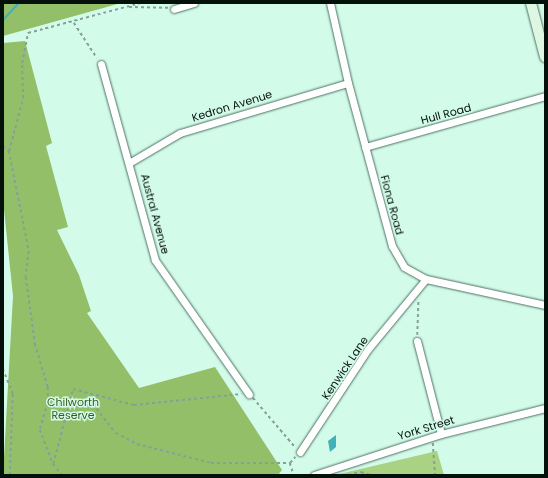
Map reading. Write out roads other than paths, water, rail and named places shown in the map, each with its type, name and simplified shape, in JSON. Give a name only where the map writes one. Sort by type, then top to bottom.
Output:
[{"type":"main road","points":[[531,3],[545,57]]},
{"type":"street","points":[[174,8],[194,3]]},
{"type":"street","name":"Fiona Road","points":[[330,3],[348,83],[392,246],[404,267],[424,280],[545,305]]},
{"type":"street","name":"Austral Avenue","points":[[101,64],[154,260],[248,394]]},
{"type":"street","name":"Kedron Avenue","points":[[129,163],[180,133],[348,83]]},
{"type":"street","name":"Hull Road","points":[[533,102],[545,96]]},
{"type":"street","name":"Hull Road","points":[[365,147],[533,102],[545,101]]},
{"type":"street","name":"Kenwick Lane","points":[[300,452],[368,349],[402,313],[424,280]]},
{"type":"street","points":[[417,341],[441,434]]},
{"type":"street","name":"York Street","points":[[314,475],[433,436],[545,408]]},
{"type":"water","points":[[336,435],[336,447],[330,452],[328,441]]},
{"type":"waterway","points":[[3,20],[19,3]]},
{"type":"park label","name":"Chilworth Reserve","points":[[73,409]]}]
